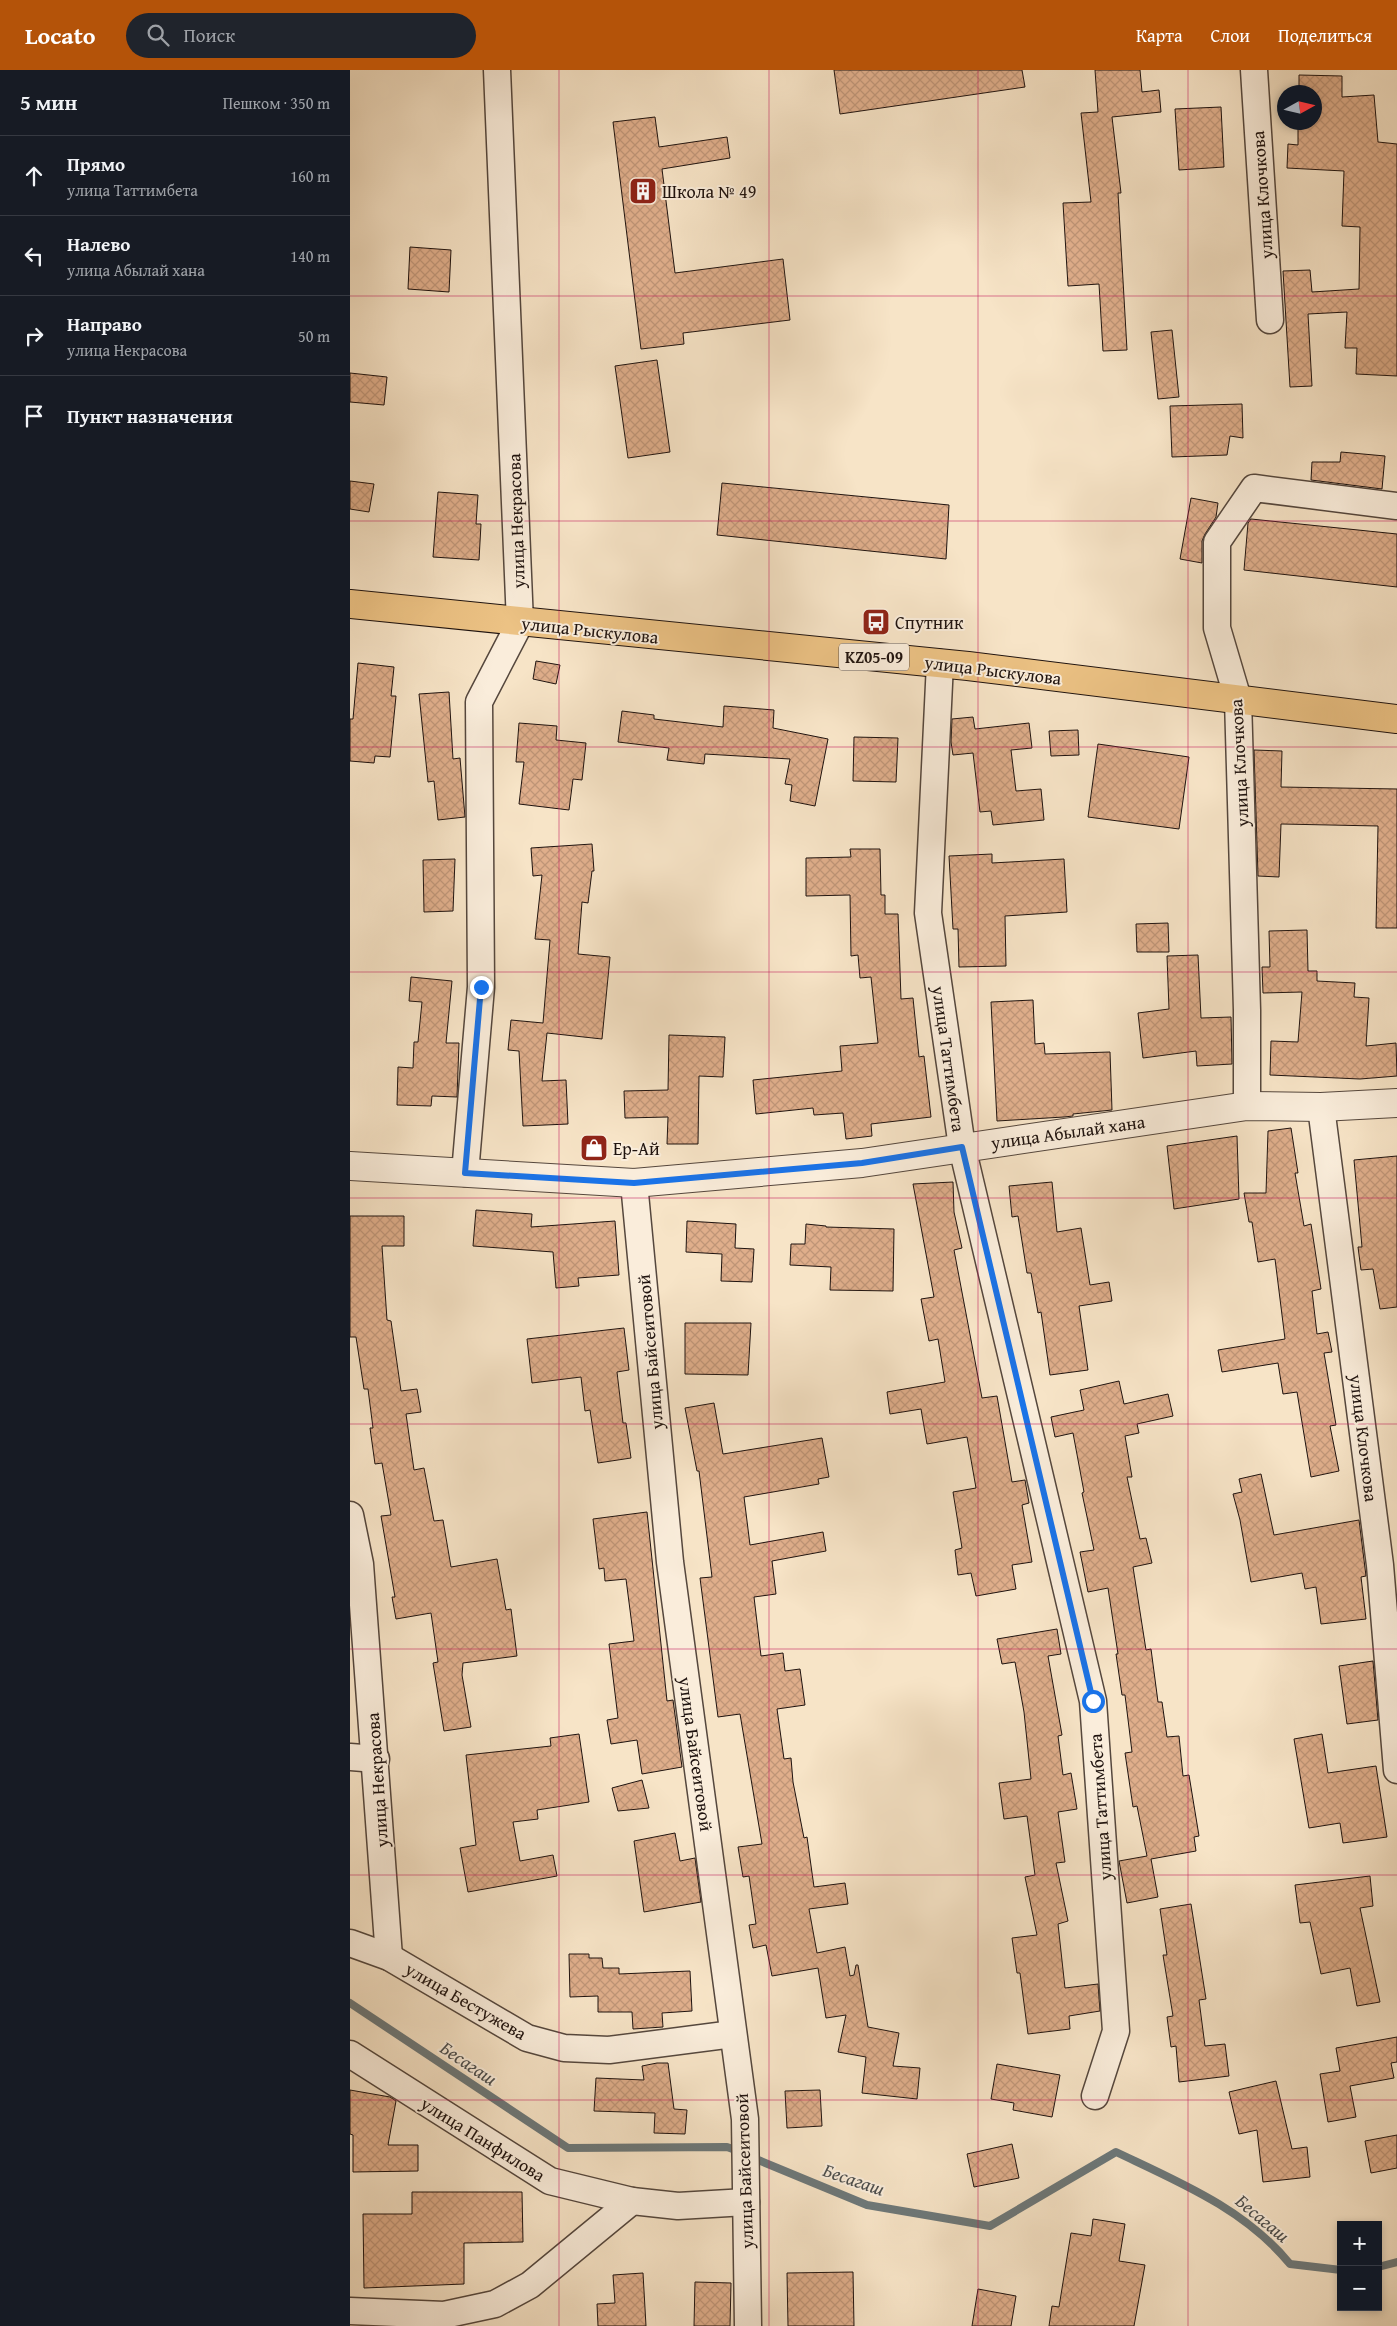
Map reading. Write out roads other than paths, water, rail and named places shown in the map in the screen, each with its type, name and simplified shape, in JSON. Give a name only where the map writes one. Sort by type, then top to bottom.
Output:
[{"type":"main road","name":"улица Рыскулова","points":[[350,604],[520,623],[940,663],[1397,719]]},
{"type":"street","name":"улица Некрасова","points":[[465,1173],[481,987],[479,702],[520,623],[497,70]]},
{"type":"street","name":"улица Клочкова","points":[[1254,70],[1270,320]]},
{"type":"street","name":"улица Клочкова","points":[[1247,1106],[1248,1010],[1238,699],[1217,628],[1217,542],[1254,488],[1397,506]]},
{"type":"street","name":"улица Таттимбета","points":[[940,663],[928,912],[962,1147],[1093,1701],[1116,2031],[1095,2096]]},
{"type":"street","name":"улица Абылай хана","points":[[350,1166],[634,1183],[862,1163],[1247,1106],[1321,1107],[1397,1103]]},
{"type":"street","name":"улица Клочкова","points":[[1321,1107],[1380,1565],[1397,1770]]},
{"type":"street","name":"улица Байсеитовой","points":[[634,1183],[670,1562],[745,2118],[748,2326]]},
{"type":"street","name":"улица Некрасова","points":[[350,1516],[360,1564],[376,1759],[389,1957]]},
{"type":"street","points":[[350,1757],[376,1759]]},
{"type":"street","name":"улица Бестужева","points":[[350,1943],[389,1957],[527,2038],[564,2048],[609,2050],[734,2034]]},
{"type":"street","name":"улица Панфилова","points":[[350,2054],[550,2181],[632,2201],[678,2206],[746,2190]]},
{"type":"street","points":[[350,2311],[444,2315],[495,2304],[530,2285],[632,2201]]},
{"type":"waterway","name":"Бесагаш","points":[[350,2003],[568,2148],[727,2147],[741,2152]]},
{"type":"waterway","name":"Бесагаш","points":[[751,2157],[867,2205],[990,2226],[1116,2152],[1187,2186],[1232,2212],[1272,2245],[1290,2264],[1337,2270]]},
{"type":"waterway","name":"Бесагаш","points":[[1382,2266],[1397,2262]]},
{"type":"place","name":"Школа № 49","points":[[643,191]]},
{"type":"place","name":"Спутник","points":[[876,622]]},
{"type":"place","name":"Ер-Ай","points":[[594,1148]]}]
